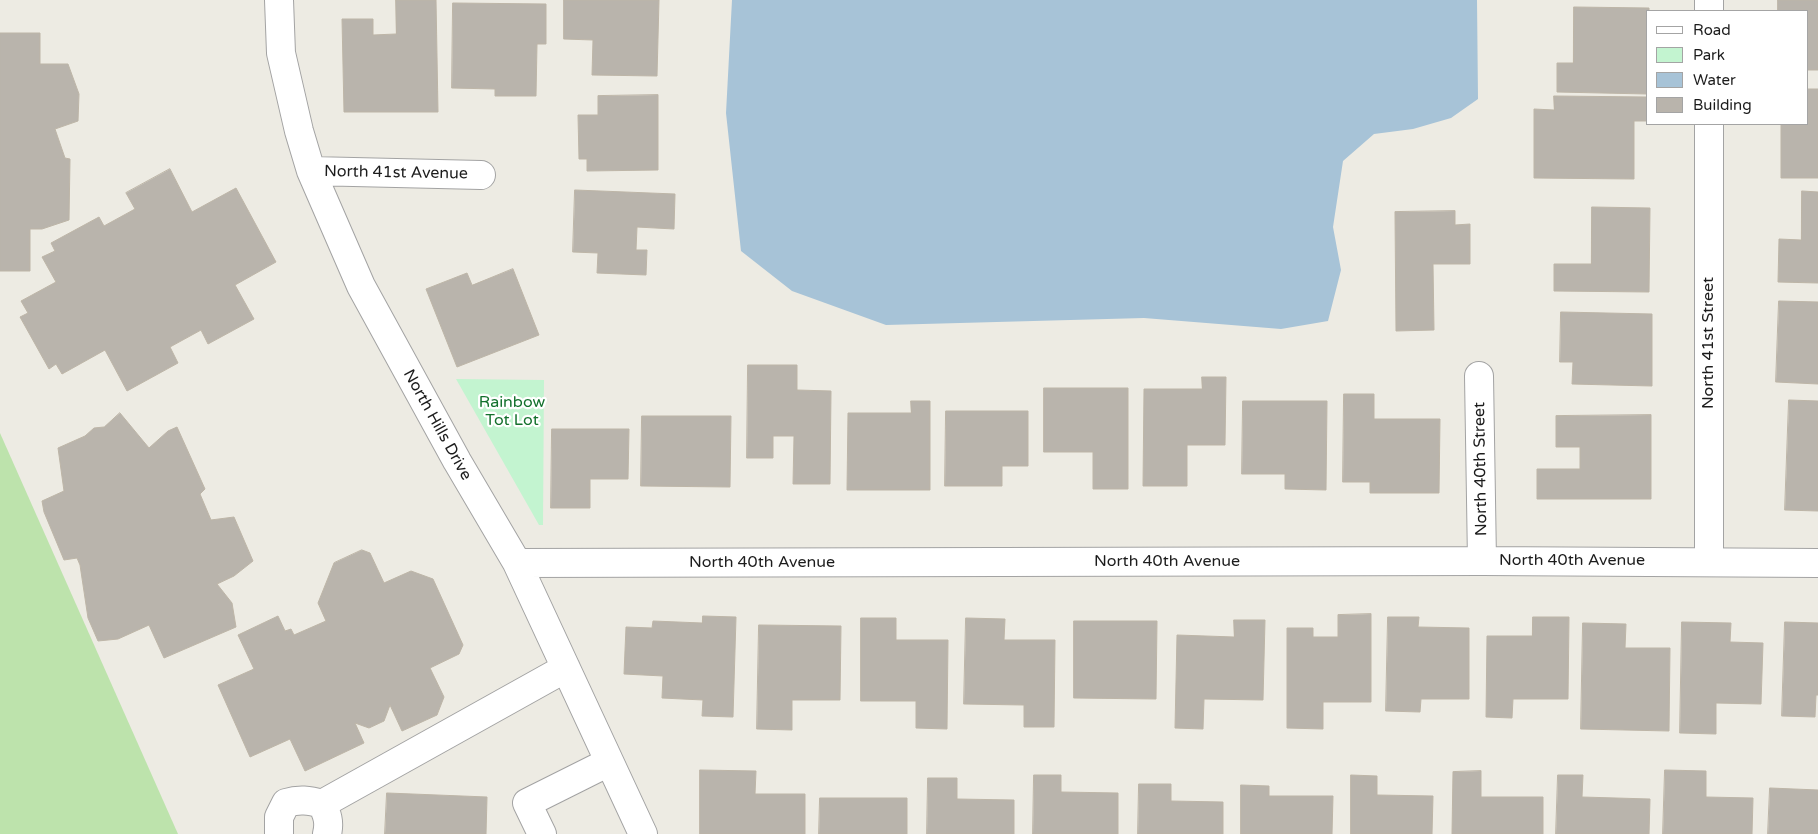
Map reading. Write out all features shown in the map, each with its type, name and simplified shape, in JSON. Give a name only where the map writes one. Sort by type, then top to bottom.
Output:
[{"type":"street","name":"North Hills Drive","points":[[279,0],[281,54],[299,131],[311,171],[361,286],[457,461],[517,563],[643,834]]},
{"type":"street","name":"North 41st Street","points":[[1709,125],[1709,562]]},
{"type":"street","name":"North 41st Avenue","points":[[311,171],[481,175]]},
{"type":"street","name":"North 40th Street","points":[[1479,376],[1482,561]]},
{"type":"street","name":"North 40th Avenue","points":[[517,563],[1482,561],[1818,563]]},
{"type":"street","points":[[322,804],[566,668]]},
{"type":"street","points":[[542,834],[528,803],[609,762]]},
{"type":"street","points":[[279,834],[280,817],[286,803],[297,800],[310,800],[322,804],[327,814],[327,834]]},
{"type":"green space","name":"Rainbow Tot Lot","points":[[456,379],[544,380],[543,525],[539,525]]},
{"type":"green space","points":[[0,433],[178,834],[0,834]]},
{"type":"water","points":[[732,0],[1477,0],[1478,99],[1451,118],[1413,129],[1374,134],[1343,161],[1333,227],[1341,270],[1328,321],[1281,329],[1144,318],[886,325],[792,291],[741,251],[726,113]]},
{"type":"building","points":[[396,0],[436,0],[438,112],[344,112],[342,19],[373,19],[373,35],[396,34]]},
{"type":"building","points":[[564,0],[659,0],[657,76],[592,75],[593,40],[564,39]]},
{"type":"building","points":[[1778,0],[1818,0],[1818,70],[1808,70],[1808,10],[1778,10]]},
{"type":"building","points":[[453,3],[546,4],[546,44],[537,44],[536,96],[495,96],[495,89],[452,88]]},
{"type":"building","points":[[1574,7],[1649,8],[1649,10],[1646,10],[1646,94],[1557,92],[1557,63],[1573,63]]},
{"type":"building","points":[[0,33],[40,33],[40,64],[68,64],[79,94],[78,121],[55,129],[65,158],[70,159],[69,220],[42,229],[30,229],[30,271],[0,271]]},
{"type":"building","points":[[1808,89],[1818,89],[1818,178],[1781,178],[1781,125],[1808,125]]},
{"type":"building","points":[[658,95],[658,170],[587,171],[587,159],[579,159],[578,115],[598,115],[598,96]]},
{"type":"building","points":[[1554,96],[1646,97],[1646,121],[1634,121],[1634,179],[1534,178],[1534,109],[1554,110]]},
{"type":"building","points":[[170,169],[192,212],[236,188],[276,262],[235,285],[254,319],[208,344],[201,330],[170,347],[178,363],[127,391],[105,350],[62,374],[56,364],[49,369],[20,317],[28,313],[21,301],[56,282],[42,257],[55,251],[51,243],[99,217],[104,226],[135,209],[126,193]]},
{"type":"building","points":[[575,190],[675,194],[674,229],[637,227],[636,250],[647,250],[646,275],[597,273],[598,253],[573,252]]},
{"type":"building","points":[[1802,191],[1818,192],[1818,283],[1778,282],[1779,239],[1801,240]]},
{"type":"building","points":[[1592,207],[1650,208],[1649,292],[1554,291],[1554,264],[1591,264]]},
{"type":"building","points":[[1455,211],[1455,225],[1470,224],[1470,264],[1433,264],[1434,330],[1396,331],[1395,212]]},
{"type":"building","points":[[513,269],[539,335],[457,367],[426,289],[467,273],[472,285]]},
{"type":"building","points":[[1779,301],[1818,302],[1818,384],[1776,382]]},
{"type":"building","points":[[1561,312],[1652,314],[1652,386],[1572,384],[1573,362],[1560,362]]},
{"type":"building","points":[[748,365],[797,365],[797,390],[831,391],[830,484],[793,484],[794,436],[773,436],[773,458],[747,458]]},
{"type":"building","points":[[1202,377],[1226,377],[1225,445],[1187,445],[1187,486],[1143,486],[1144,389],[1202,389]]},
{"type":"building","points":[[1044,388],[1128,388],[1128,489],[1093,489],[1093,452],[1044,452]]},
{"type":"building","points":[[1344,394],[1374,394],[1374,419],[1440,419],[1439,493],[1370,493],[1370,482],[1343,482]]},
{"type":"building","points":[[1789,400],[1818,401],[1818,511],[1785,510]]},
{"type":"building","points":[[911,401],[930,401],[930,490],[847,490],[848,413],[911,413]]},
{"type":"building","points":[[1243,401],[1327,401],[1326,490],[1285,489],[1285,474],[1242,474]]},
{"type":"building","points":[[946,411],[1028,411],[1028,466],[1002,466],[1002,486],[945,486]]},
{"type":"building","points":[[120,413],[149,448],[168,431],[177,427],[205,489],[200,494],[211,520],[234,517],[253,561],[234,576],[217,584],[232,603],[236,627],[164,658],[149,625],[118,639],[98,641],[88,618],[80,565],[77,558],[64,560],[44,512],[42,501],[64,491],[58,448],[85,436],[94,428],[104,427]]},
{"type":"building","points":[[1651,415],[1651,499],[1537,499],[1537,469],[1580,469],[1580,447],[1556,447],[1556,416]]},
{"type":"building","points":[[642,416],[731,416],[730,487],[641,486]]},
{"type":"building","points":[[552,429],[629,429],[628,479],[590,479],[590,508],[551,508]]},
{"type":"building","points":[[362,550],[370,553],[384,583],[411,571],[433,579],[463,645],[459,654],[430,668],[444,697],[437,715],[402,731],[390,705],[384,721],[369,728],[355,723],[364,743],[305,771],[290,739],[250,757],[218,685],[254,669],[238,635],[278,616],[285,631],[291,629],[294,635],[326,621],[318,603],[334,563]]},
{"type":"building","points":[[1371,614],[1371,702],[1323,702],[1323,729],[1287,728],[1287,628],[1313,628],[1313,637],[1338,637],[1338,615]]},
{"type":"building","points":[[703,616],[736,617],[733,717],[702,716],[703,700],[662,698],[663,676],[624,674],[626,627],[652,628],[653,621],[702,623]]},
{"type":"building","points":[[1388,617],[1419,617],[1418,627],[1469,628],[1469,699],[1421,699],[1420,712],[1386,711]]},
{"type":"building","points":[[1533,617],[1569,617],[1568,699],[1513,699],[1512,718],[1486,717],[1487,636],[1532,636]]},
{"type":"building","points":[[861,618],[896,618],[896,640],[948,640],[947,729],[916,728],[916,701],[861,701]]},
{"type":"building","points":[[966,618],[1005,619],[1004,640],[1055,640],[1054,727],[1024,727],[1024,705],[964,704]]},
{"type":"building","points":[[1234,620],[1265,620],[1263,700],[1204,699],[1203,729],[1175,728],[1177,635],[1234,637]]},
{"type":"building","points":[[1074,621],[1157,621],[1156,699],[1074,698]]},
{"type":"building","points":[[1682,622],[1731,623],[1730,642],[1763,643],[1761,704],[1716,703],[1716,734],[1680,733]]},
{"type":"building","points":[[1785,622],[1818,623],[1818,695],[1816,695],[1815,717],[1782,716]]},
{"type":"building","points":[[1583,623],[1626,624],[1625,648],[1670,648],[1669,731],[1581,729]]},
{"type":"building","points":[[759,625],[841,626],[840,700],[792,700],[792,730],[757,729]]},
{"type":"building","points":[[700,770],[756,771],[755,794],[805,794],[805,834],[700,834]]},
{"type":"building","points":[[1665,770],[1706,771],[1706,797],[1753,798],[1752,834],[1663,834]]},
{"type":"building","points":[[1481,771],[1481,797],[1543,797],[1543,834],[1452,834],[1453,772]]},
{"type":"building","points":[[1034,775],[1061,775],[1061,792],[1118,793],[1118,834],[1033,834]]},
{"type":"building","points":[[1351,775],[1377,776],[1377,795],[1433,796],[1432,834],[1351,834]]},
{"type":"building","points":[[1558,775],[1583,775],[1582,797],[1650,799],[1649,834],[1556,834]]},
{"type":"building","points":[[928,778],[957,778],[957,799],[1014,800],[1014,834],[927,834]]},
{"type":"building","points":[[1139,784],[1171,784],[1171,801],[1223,802],[1223,834],[1138,834]]},
{"type":"building","points":[[1241,785],[1269,786],[1269,796],[1333,796],[1332,834],[1241,834]]},
{"type":"building","points":[[1770,788],[1818,790],[1818,834],[1768,834]]},
{"type":"building","points":[[387,793],[487,797],[486,834],[385,834]]},
{"type":"building","points":[[820,798],[907,798],[907,834],[819,834]]}]
